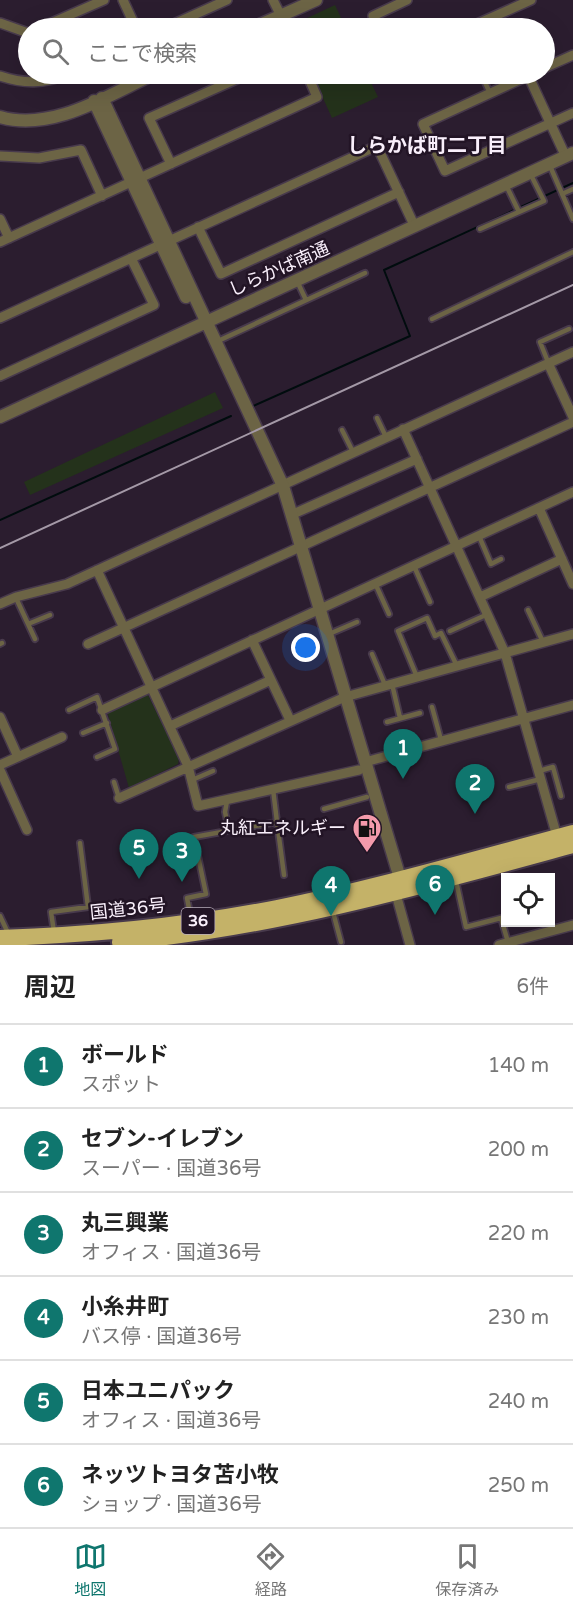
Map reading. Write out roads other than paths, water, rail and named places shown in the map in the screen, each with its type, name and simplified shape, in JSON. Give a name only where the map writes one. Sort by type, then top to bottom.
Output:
[{"type":"highway","name":"国道36号","points":[[81,945],[201,932],[332,909],[398,886],[566,841]]},
{"type":"highway","name":"国道36号","points":[[5,938],[54,936],[191,922],[455,878],[566,841]]},
{"type":"street","points":[[63,18],[104,0]]},
{"type":"street","points":[[123,0],[131,18]]},
{"type":"street","points":[[187,18],[227,0]]},
{"type":"street","points":[[273,0],[281,16]]},
{"type":"street","points":[[276,18],[316,0]]},
{"type":"street","points":[[374,18],[373,16],[407,0]]},
{"type":"street","points":[[488,18],[519,3],[531,0]]},
{"type":"street","points":[[0,23],[18,29]]},
{"type":"street","points":[[555,63],[573,55]]},
{"type":"street","points":[[0,76],[18,82]]},
{"type":"street","points":[[0,117],[35,120],[57,117],[132,84]]},
{"type":"street","points":[[171,164],[149,118],[226,84]]},
{"type":"street","points":[[0,219],[4,241],[317,97],[311,84]]},
{"type":"street","points":[[509,84],[423,124],[445,171],[573,113]]},
{"type":"street","points":[[534,84],[551,123],[569,155]]},
{"type":"street","points":[[98,99],[279,487],[398,886],[410,945]]},
{"type":"street","points":[[0,318],[377,146],[415,227]]},
{"type":"street","points":[[0,156],[39,158],[81,150],[102,196]]},
{"type":"street","name":"しらかば南通","points":[[0,417],[569,155]]},
{"type":"street","points":[[198,227],[221,274],[399,192]]},
{"type":"street","points":[[0,376],[154,305],[131,258]]},
{"type":"street","points":[[203,324],[215,342],[291,515],[297,549]]},
{"type":"street","points":[[0,604],[16,597],[67,584],[573,352]]},
{"type":"street","points":[[548,363],[573,417]]},
{"type":"street","points":[[88,644],[573,422]]},
{"type":"street","points":[[403,429],[505,653],[540,775],[566,841]]},
{"type":"street","points":[[291,515],[417,459]]},
{"type":"street","points":[[102,710],[573,492]]},
{"type":"street","points":[[539,508],[573,584]]},
{"type":"street","points":[[480,597],[562,559]]},
{"type":"street","points":[[97,570],[188,766],[198,806],[362,766],[441,740],[573,705]]},
{"type":"street","points":[[316,610],[327,635],[342,698]]},
{"type":"street","points":[[119,798],[342,698],[573,634]]},
{"type":"street","points":[[252,640],[290,720]]},
{"type":"street","points":[[170,726],[271,680]]},
{"type":"street","points":[[0,717],[18,757]]},
{"type":"street","points":[[0,765],[62,737]]},
{"type":"street","points":[[362,766],[368,797],[398,886]]},
{"type":"street","points":[[0,770],[27,830]]},
{"type":"street","points":[[502,944],[573,926]]},
{"type":"lane","points":[[486,84],[490,93]]},
{"type":"lane","points":[[549,165],[573,219]]},
{"type":"lane","points":[[480,229],[544,201],[530,173]]},
{"type":"lane","points":[[506,185],[519,212]]},
{"type":"lane","points":[[562,194],[573,189]]},
{"type":"lane","points":[[432,319],[573,252]]},
{"type":"lane","points":[[215,342],[365,273]]},
{"type":"lane","points":[[297,281],[306,300]]},
{"type":"lane","points":[[548,363],[540,342],[569,329]]},
{"type":"lane","points":[[376,418],[386,437]]},
{"type":"lane","points":[[342,430],[353,452]]},
{"type":"lane","points":[[479,536],[491,564],[501,559]]},
{"type":"lane","points":[[414,566],[430,602]]},
{"type":"lane","points":[[375,584],[389,614]]},
{"type":"lane","points":[[16,597],[35,639]]},
{"type":"lane","points":[[528,610],[543,642]]},
{"type":"lane","points":[[450,631],[488,614]]},
{"type":"lane","points":[[28,624],[50,615]]},
{"type":"lane","points":[[417,677],[398,631],[427,618],[435,636],[441,633],[457,666]]},
{"type":"lane","points":[[327,635],[357,622]]},
{"type":"lane","points":[[372,654],[388,685],[400,718]]},
{"type":"lane","points":[[69,710],[97,697],[115,748],[96,757]]},
{"type":"lane","points":[[432,707],[441,740]]},
{"type":"lane","points":[[387,722],[420,713]]},
{"type":"lane","points":[[83,734],[107,723]]},
{"type":"lane","points":[[508,788],[553,768],[561,796]]},
{"type":"lane","points":[[192,780],[213,771]]},
{"type":"lane","points":[[114,782],[119,798]]},
{"type":"lane","points":[[272,789],[284,875]]},
{"type":"lane","points":[[324,809],[368,797]]},
{"type":"lane","points":[[227,799],[225,812],[230,830]]},
{"type":"lane","points":[[191,922],[187,897],[206,894],[194,837],[278,822]]},
{"type":"lane","points":[[54,936],[51,912],[88,907],[80,843]]},
{"type":"lane","points":[[455,878],[466,927],[501,918],[502,944]]},
{"type":"lane","points":[[332,909],[341,942]]},
{"type":"lane","points":[[0,916],[5,938]]},
{"type":"waterway","points":[[251,407],[410,336],[384,270],[573,183]]},
{"type":"waterway","points":[[0,520],[231,416]]},
{"type":"railway","points":[[0,548],[573,285]]},
{"type":"place","name":"ボールド","points":[[403,779]]},
{"type":"place","name":"セブン-イレブン","points":[[475,814]]},
{"type":"place","name":"丸紅エネルギー","points":[[367,854]]},
{"type":"place","name":"日本ユニパック","points":[[139,879]]},
{"type":"place","name":"丸三興業","points":[[182,882]]},
{"type":"place","name":"ネッツトヨタ苫小牧","points":[[435,915]]},
{"type":"place","name":"小糸井町","points":[[331,916]]},
{"type":"district","name":"しらかば町二丁目","points":[[427,146]]}]
